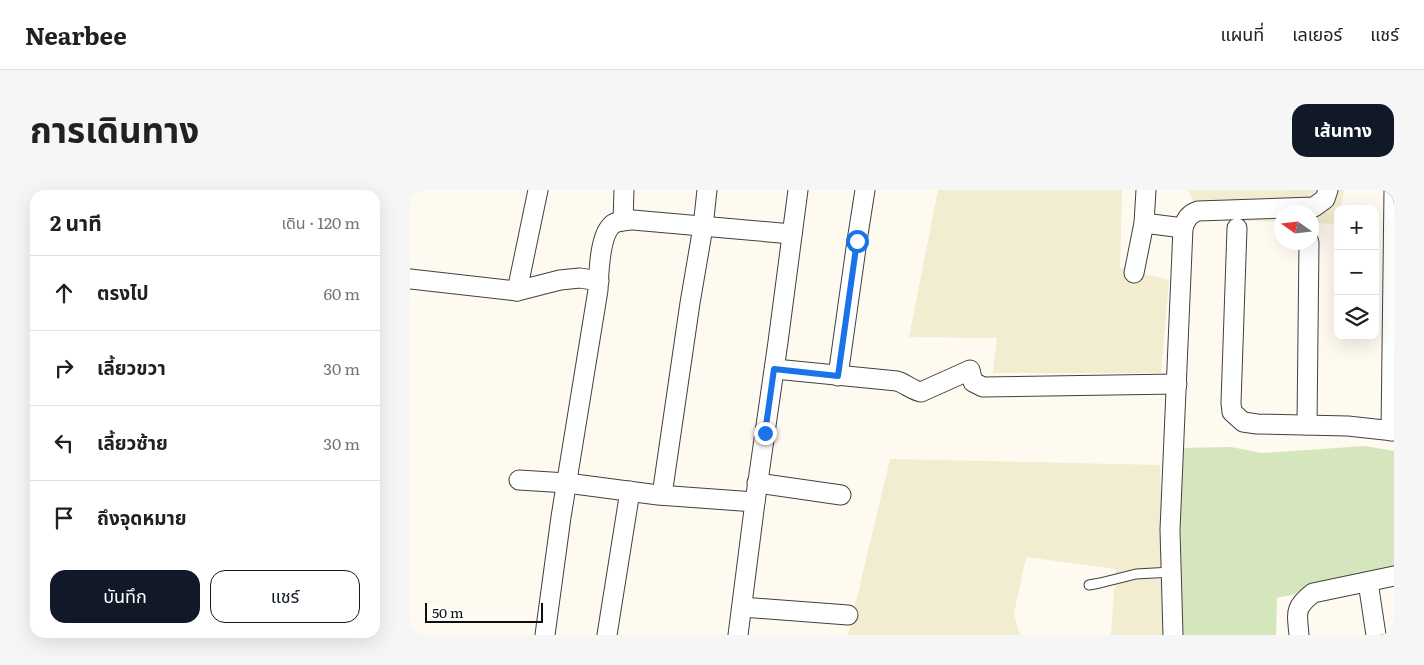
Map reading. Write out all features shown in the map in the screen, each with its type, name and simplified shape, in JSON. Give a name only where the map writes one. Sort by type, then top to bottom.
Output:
[{"type":"street","points":[[517,291],[538,190]]},
{"type":"street","points":[[623,221],[624,190]]},
{"type":"street","points":[[662,495],[707,190]]},
{"type":"street","points":[[738,635],[754,502],[798,190]]},
{"type":"street","points":[[838,376],[865,190]]},
{"type":"street","points":[[1134,273],[1144,223],[1146,190]]},
{"type":"street","points":[[1173,635],[1170,530],[1183,228],[1188,216],[1192,212],[1314,207],[1325,200],[1328,190]]},
{"type":"street","points":[[1237,228],[1232,412],[1243,422],[1257,424],[1348,426],[1392,431],[1394,190]]},
{"type":"street","points":[[544,635],[606,234],[613,224],[620,221],[633,220],[792,234]]},
{"type":"street","points":[[1144,223],[1183,228]]},
{"type":"street","points":[[1307,425],[1309,250]]},
{"type":"street","points":[[410,279],[517,291],[560,280],[580,278],[599,281]]},
{"type":"street","points":[[774,369],[897,381],[921,392],[970,370],[973,382],[983,387],[1176,384]]},
{"type":"street","points":[[519,480],[567,483],[662,495],[754,502]]},
{"type":"street","points":[[757,482],[841,495]]},
{"type":"street","points":[[607,635],[630,491]]},
{"type":"street","points":[[1298,635],[1297,610],[1303,601],[1313,593],[1394,576]]},
{"type":"street","points":[[1368,582],[1376,635]]},
{"type":"street","points":[[742,608],[848,615]]},
{"type":"lane","points":[[1089,585],[1136,574],[1172,572]]},
{"type":"shaded area","points":[[938,190],[1122,190],[1120,268],[1169,280],[1161,373],[993,373],[997,338],[909,337]]},
{"type":"shaded area","points":[[1188,190],[1344,190],[1342,205],[1334,205],[1334,224],[1319,223],[1319,205],[1274,205],[1274,222],[1201,219]]},
{"type":"shaded area","points":[[890,459],[1160,465],[1165,635],[1111,635],[1116,569],[1026,557],[1014,614],[1020,635],[848,635]]},
{"type":"green space","points":[[1365,446],[1394,451],[1394,572],[1277,598],[1276,635],[1182,635],[1180,448],[1231,447],[1262,453]]},
{"type":"route","points":[[765,433],[774,369],[838,376],[857,241]]}]
